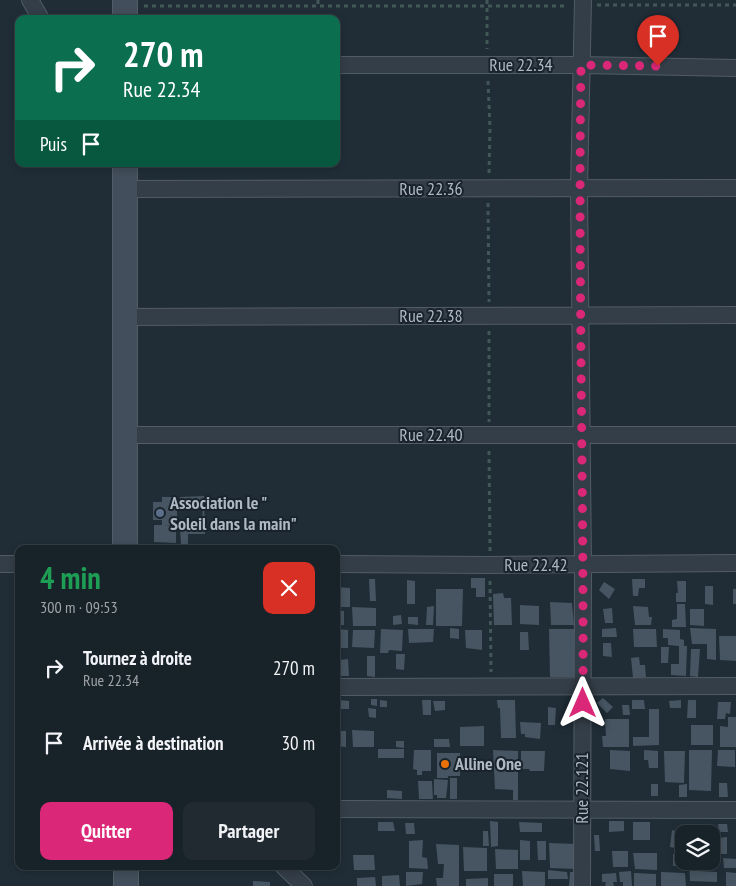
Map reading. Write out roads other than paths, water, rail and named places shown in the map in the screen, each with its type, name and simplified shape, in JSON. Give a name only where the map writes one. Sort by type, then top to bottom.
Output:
[{"type":"street","points":[[30,0],[38,15]]},
{"type":"street","name":"Rue 22.121","points":[[582,886],[583,565],[579,189],[583,3]]},
{"type":"street","name":"Rue 22.34","points":[[340,65],[581,65],[736,68]]},
{"type":"street","points":[[125,167],[125,545]]},
{"type":"street","name":"Rue 22.36","points":[[125,189],[736,188]]},
{"type":"street","name":"Rue 22.38","points":[[125,317],[736,315]]},
{"type":"street","name":"Rue 22.40","points":[[125,435],[736,435]]},
{"type":"street","name":"Rue 22.42","points":[[340,564],[583,565],[736,563]]},
{"type":"street","points":[[0,564],[15,564]]},
{"type":"street","points":[[340,687],[736,686]]},
{"type":"street","points":[[340,809],[736,810]]},
{"type":"street","points":[[126,870],[126,886]]},
{"type":"street","points":[[287,870],[304,886]]},
{"type":"place","name":"Association le \" Soleil dans la main\"","points":[[160,513]]},
{"type":"place","name":"Alline One","points":[[445,764]]}]
